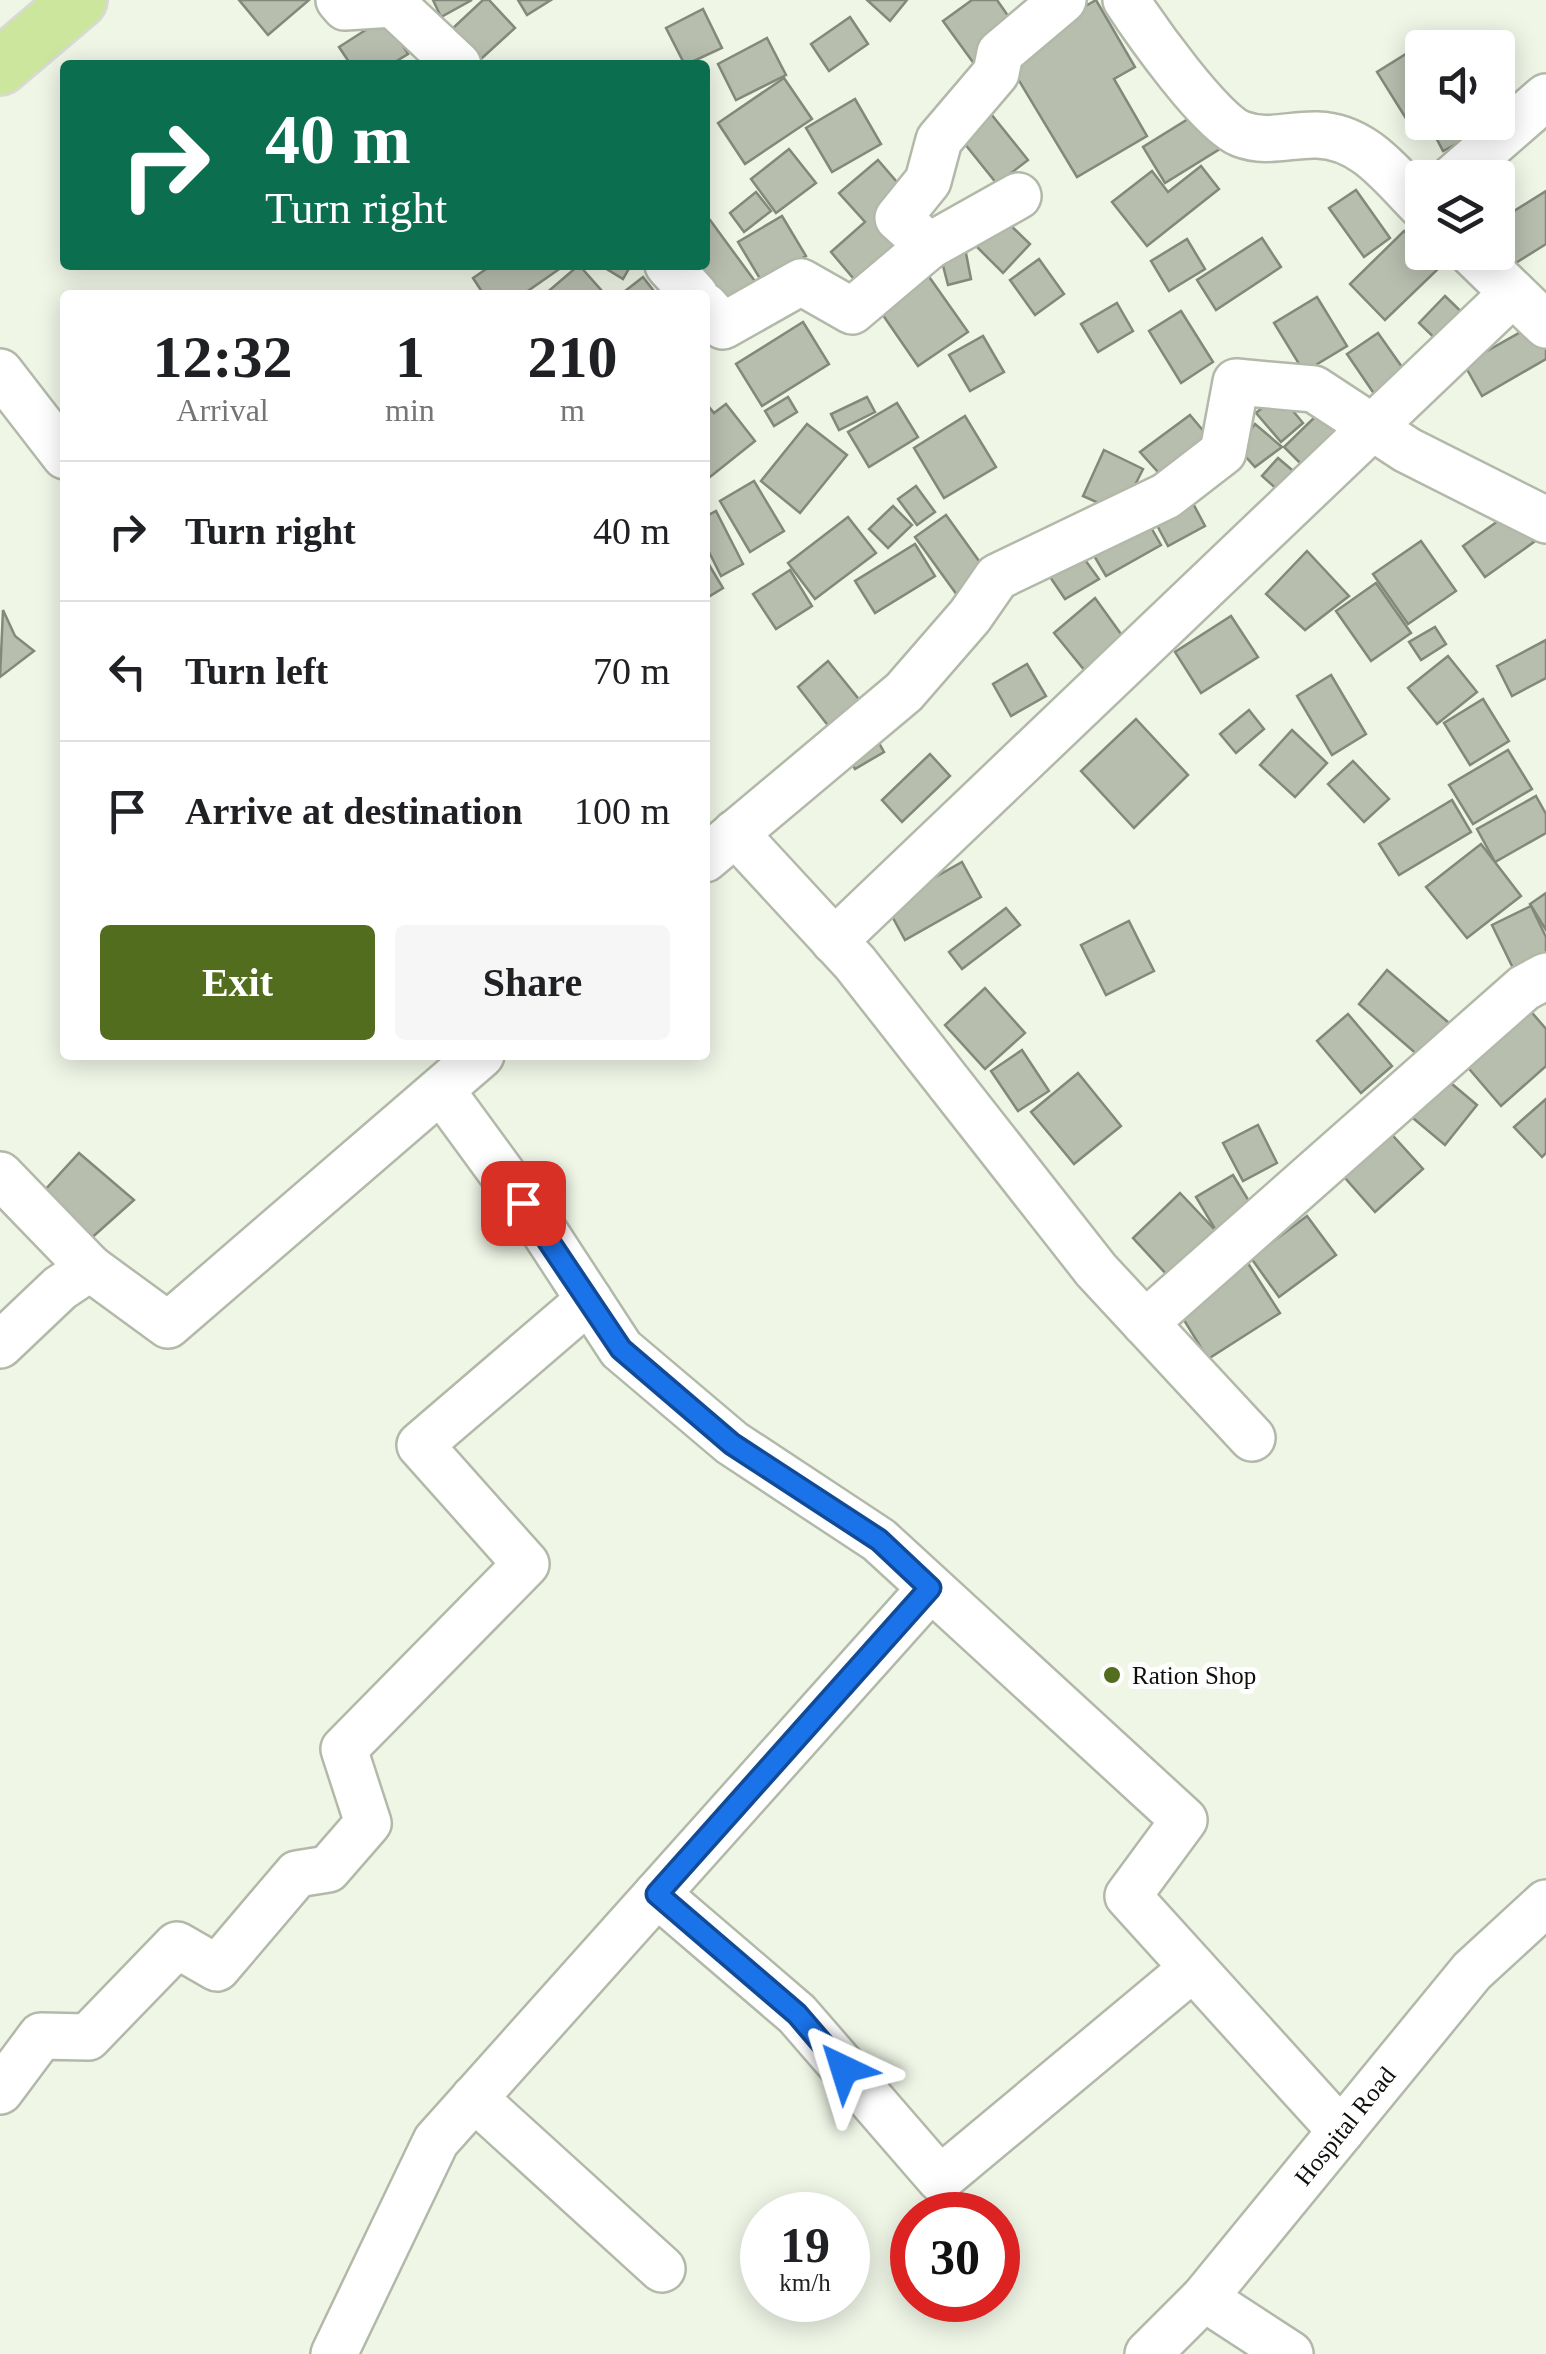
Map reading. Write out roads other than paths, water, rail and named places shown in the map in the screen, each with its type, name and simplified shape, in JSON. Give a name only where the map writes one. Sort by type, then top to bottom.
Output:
[{"type":"main road","points":[[0,67],[79,0]]},
{"type":"street","points":[[929,246],[898,218],[928,181],[939,140],[996,74],[1000,54],[1064,0]]},
{"type":"street","points":[[1126,0],[1161,50],[1220,119],[1239,134],[1275,140],[1316,135],[1345,138],[1366,150],[1405,188]]},
{"type":"street","points":[[359,2],[393,4],[453,60]]},
{"type":"street","points":[[1474,160],[1546,97]]},
{"type":"street","points":[[710,312],[722,326],[801,282],[852,311],[929,246],[1018,196]]},
{"type":"street","points":[[672,270],[690,290]]},
{"type":"street","points":[[1489,270],[1546,325]]},
{"type":"street","points":[[834,941],[1513,293]]},
{"type":"street","points":[[0,372],[60,450]]},
{"type":"street","points":[[1252,1438],[1096,1270],[834,941],[720,846],[904,692],[970,616],[997,576],[1166,496],[1223,452],[1236,382],[1314,390],[1406,450],[1546,520]]},
{"type":"street","points":[[1145,1322],[1539,992]]},
{"type":"street","points":[[0,1175],[90,1268],[168,1325],[474,1060]]},
{"type":"street","points":[[441,1090],[621,1349],[732,1444],[879,1540],[1184,1820],[1128,1896],[1341,2131]]},
{"type":"street","points":[[0,1345],[60,1288],[90,1268]]},
{"type":"street","points":[[0,2091],[41,2036],[88,2038],[177,1945],[217,1968],[297,1874],[328,1869],[368,1823],[344,1749],[526,1564],[420,1445],[589,1300]]},
{"type":"street","points":[[334,2354],[436,2142],[930,1588]]},
{"type":"street","points":[[657,1894],[797,2014],[940,2179],[1193,1968]]},
{"type":"street","name":"Hospital Road","points":[[1148,2354],[1204,2298],[1472,1971],[1546,1903]]},
{"type":"street","points":[[474,2098],[662,2269]]},
{"type":"street","points":[[1204,2298],[1290,2354]]},
{"type":"place","name":"Ration Shop","points":[[1112,1675]]}]
